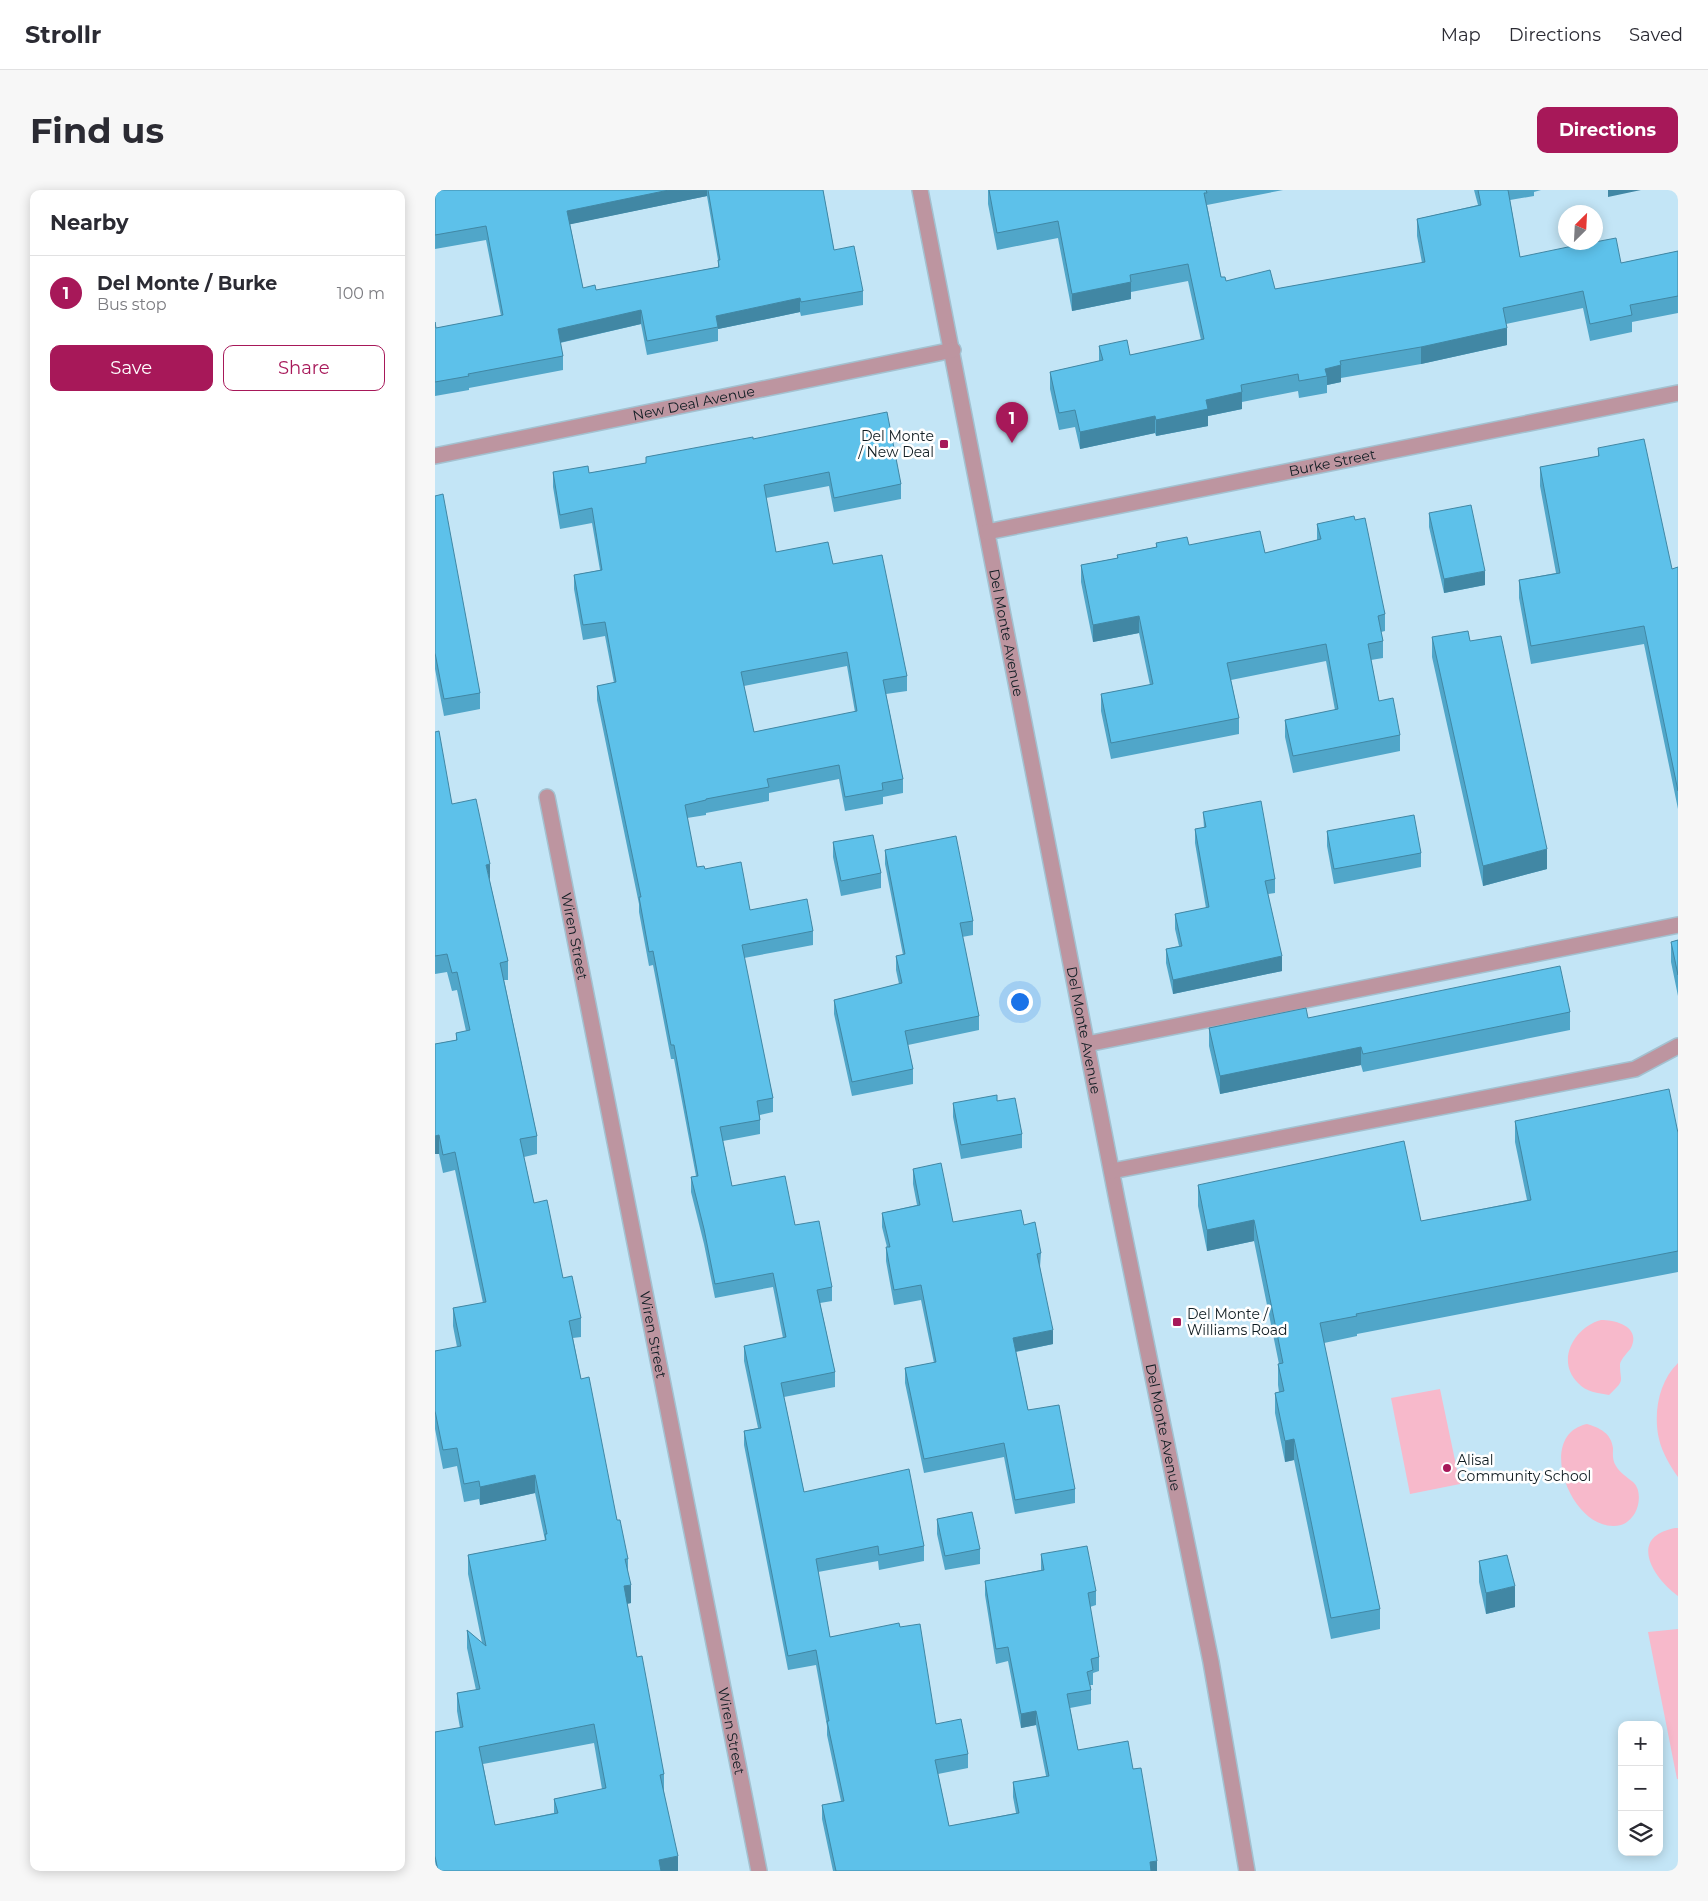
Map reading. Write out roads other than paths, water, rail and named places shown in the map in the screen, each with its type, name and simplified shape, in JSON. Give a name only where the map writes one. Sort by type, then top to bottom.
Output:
[{"type":"street","name":"Del Monte Avenue","points":[[920,190],[953,350],[1112,1171],[1213,1670],[1247,1871]]},
{"type":"street","name":"New Deal Avenue","points":[[435,456],[953,350]]},
{"type":"street","name":"Burke Street","points":[[987,532],[1678,393]]},
{"type":"street","name":"Wiren Street","points":[[547,796],[759,1871]]},
{"type":"street","points":[[1087,1044],[1678,925]]},
{"type":"street","points":[[1112,1171],[1635,1069],[1678,1046]]},
{"type":"place","name":"Del Monte / Burke","points":[[1012,443]]},
{"type":"place","name":"Del Monte / New Deal","points":[[944,444]]},
{"type":"place","name":"Del Monte / Williams Road","points":[[1177,1322]]},
{"type":"place","name":"Alisal Community School","points":[[1447,1468]]}]
